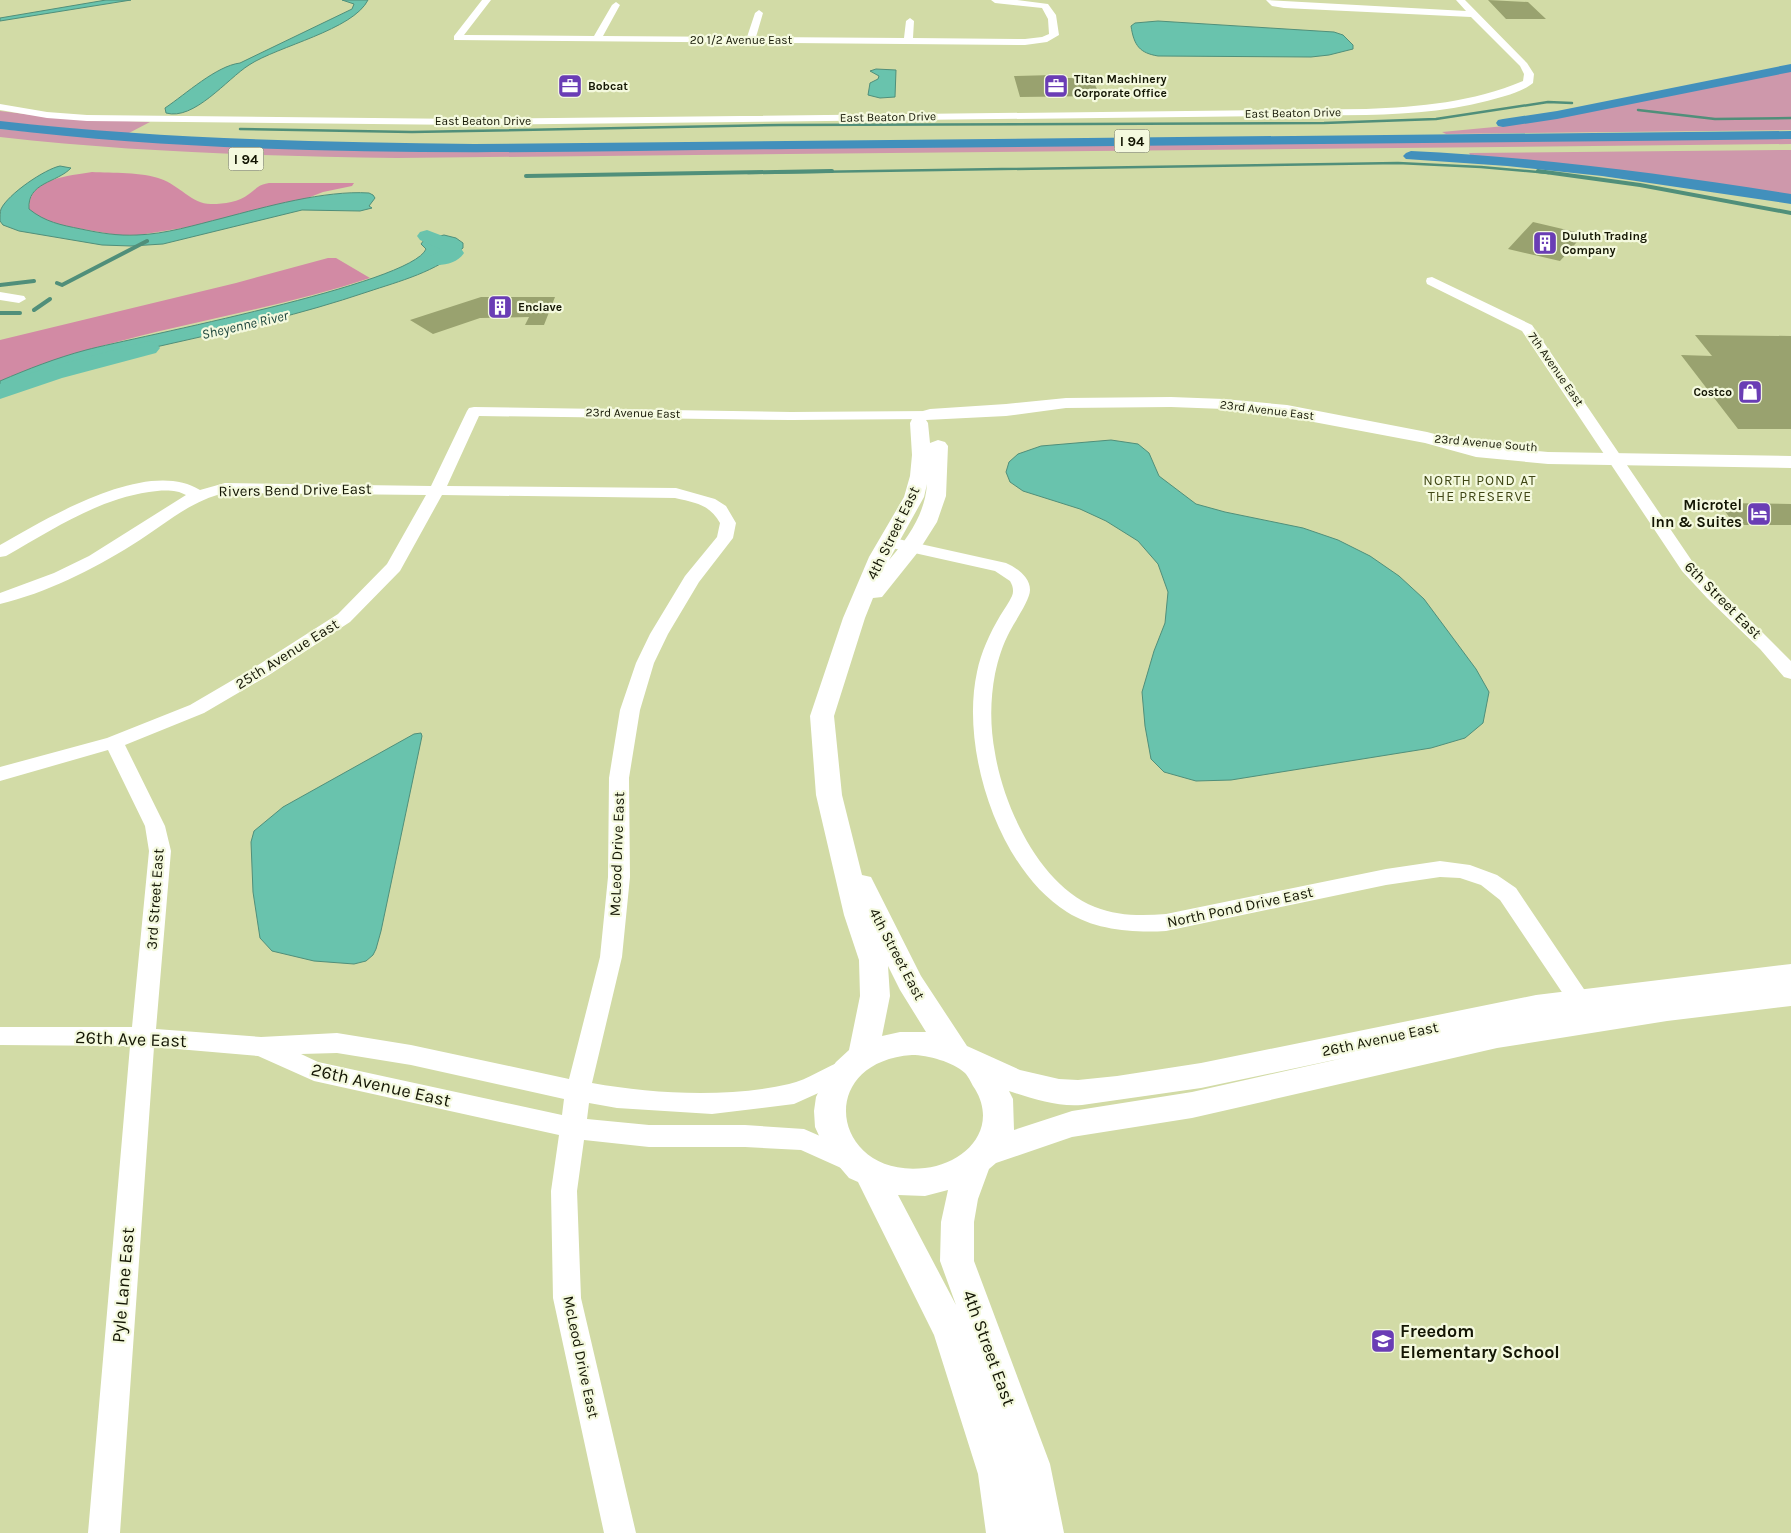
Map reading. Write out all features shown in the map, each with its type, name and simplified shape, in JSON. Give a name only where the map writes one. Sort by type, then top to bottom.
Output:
[{"type":"highway","points":[[1194,140],[1440,130],[1514,122],[1791,68]]},
{"type":"highway","name":"I 94","points":[[0,125],[200,142],[474,148],[1791,135]]},
{"type":"highway","name":"I 94","points":[[439,162],[1234,152],[1791,148]]},
{"type":"highway","name":"I 94","points":[[83,149],[224,158]]},
{"type":"highway","points":[[1234,152],[1343,154]]},
{"type":"highway","points":[[1399,156],[1474,158],[1580,167],[1791,199]]},
{"type":"street","name":"20 1/2 Avenue East","points":[[487,0],[457,38],[1025,42],[1049,38],[1054,35],[1050,9],[1036,4],[992,0]]},
{"type":"street","points":[[1270,0],[1275,4],[1284,5],[1474,14]]},
{"type":"street","name":"East Beaton Drive","points":[[0,107],[48,115],[134,119],[477,122],[1357,113],[1420,110],[1505,94],[1528,83],[1529,74],[1524,65],[1460,0]]},
{"type":"street","points":[[597,39],[616,5]]},
{"type":"street","points":[[751,40],[759,13]]},
{"type":"street","points":[[908,41],[910,21]]},
{"type":"street","name":"7th Avenue East","points":[[1432,281],[1530,331],[1614,454]]},
{"type":"street","points":[[0,296],[19,299]]},
{"type":"street","name":"23rd Avenue East","points":[[474,412],[791,416],[929,420],[1000,419],[1104,402],[1171,402],[1287,411],[1427,438]]},
{"type":"street","name":"25th Avenue East","points":[[0,774],[114,742],[196,709],[262,671],[344,618],[394,567],[438,490],[474,412]]},
{"type":"street","name":"4th Street East","points":[[854,1063],[876,996],[874,960],[858,915],[829,795],[822,716],[854,618],[880,557],[914,497],[920,476],[929,420]]},
{"type":"street","name":"4th Street East","points":[[854,618],[911,546],[927,518],[936,497],[929,420]]},
{"type":"street","name":"23rd Avenue South","points":[[1427,438],[1476,451],[1548,458],[1614,454],[1791,450]]},
{"type":"street","name":"23rd Avenue South","points":[[1614,454],[1791,462]]},
{"type":"street","name":"6th Street East","points":[[1614,454],[1688,567],[1710,592],[1764,642],[1791,673]]},
{"type":"street","points":[[0,552],[80,508],[104,498],[136,490],[165,486],[180,486],[191,489],[197,495]]},
{"type":"street","name":"Rivers Bend Drive East","points":[[0,599],[58,578],[94,560],[148,527],[178,505],[197,495],[225,488],[438,490]]},
{"type":"street","name":"McLeod Drive East","points":[[438,490],[676,493],[709,502],[720,509],[728,523],[725,538],[691,580],[659,634],[645,663],[630,710],[619,778],[619,877],[612,948],[578,1091],[564,1191],[567,1298],[620,1533]]},
{"type":"street","name":"North Pond Drive East","points":[[889,542],[1000,567],[1008,570],[1021,583],[1021,595],[1002,628],[986,670],[983,692],[983,740],[987,764],[995,791],[1018,843],[1043,880],[1067,902],[1101,917],[1128,922],[1158,924],[1386,877],[1440,869],[1462,870],[1489,880],[1508,894],[1587,1011]]},
{"type":"street","name":"3rd Street East","points":[[114,742],[159,839],[160,851],[143,1037]]},
{"type":"street","name":"4th Street East","points":[[844,852],[910,982],[965,1058]]},
{"type":"street","name":"26th Avenue East","points":[[981,1158],[1072,1124],[1192,1105],[1497,1036],[1654,990],[1791,975]]},
{"type":"street","name":"26th Avenue East","points":[[965,1058],[1016,1082],[1069,1093],[1156,1085],[1552,1004],[1587,1011],[1667,1010],[1791,995]]},
{"type":"street","name":"26th Ave East","points":[[0,1036],[143,1037],[261,1047]]},
{"type":"street","name":"Pyle Lane East","points":[[104,1533],[143,1037]]},
{"type":"street","name":"26th Avenue East","points":[[261,1047],[337,1043],[411,1055],[617,1098],[712,1104],[794,1094],[854,1063]]},
{"type":"street","points":[[908,1043],[932,1044],[965,1058],[989,1079],[998,1097],[1000,1116],[996,1135],[981,1158],[953,1177],[925,1183],[897,1182],[862,1168],[838,1146],[830,1127],[829,1107],[834,1088],[854,1063],[884,1047],[908,1043]]},
{"type":"street","name":"26th Avenue East","points":[[261,1047],[314,1071],[540,1121],[572,1127],[649,1136],[745,1136],[804,1140],[862,1168]]},
{"type":"street","name":"4th Street East","points":[[981,1158],[967,1179],[961,1200],[955,1232],[957,1261],[1031,1464],[1044,1533]]},
{"type":"street","name":"4th Street East","points":[[862,1168],[951,1332],[997,1474],[1006,1533]]},
{"type":"shaded area","points":[[1791,71],[1791,130],[1446,134],[1442,132],[1505,126]]},
{"type":"shaded area","points":[[0,111],[58,118],[150,122],[127,134],[0,122]]},
{"type":"shaded area","points":[[0,129],[112,139],[231,146],[1791,137],[1791,144],[397,158],[149,150],[0,137]]},
{"type":"shaded area","points":[[1791,150],[1791,196],[1471,156],[1469,153]]},
{"type":"shaded area","points":[[92,172],[127,173],[161,179],[192,198],[212,204],[236,201],[260,186],[269,183],[354,183],[352,186],[323,192],[305,199],[195,226],[139,235],[117,235],[65,226],[41,219],[29,209],[30,199],[42,185],[62,177]]},
{"type":"shaded area","points":[[328,258],[336,258],[370,278],[277,304],[90,349],[0,381],[0,340],[236,283]]},
{"type":"water","points":[[106,0],[131,0],[0,21],[0,18]]},
{"type":"water","points":[[342,0],[368,0],[360,11],[331,29],[249,65],[199,105],[177,114],[166,113],[165,108],[201,81],[221,69],[240,63],[352,9],[354,4]]},
{"type":"water","points":[[1158,21],[1334,32],[1343,35],[1353,45],[1353,49],[1311,57],[1158,56],[1147,53],[1139,47],[1134,39],[1131,26],[1135,23]]},
{"type":"water","points":[[876,69],[896,70],[895,97],[880,98],[868,95],[870,83],[878,79],[879,76],[870,71]]},
{"type":"water","points":[[60,166],[71,168],[38,188],[30,200],[29,209],[47,220],[60,224],[116,235],[137,235],[170,231],[276,204],[334,194],[369,193],[375,198],[369,206],[372,208],[360,211],[302,210],[163,244],[102,245],[19,231],[3,225],[0,221],[1,209],[11,196],[45,172]]},
{"type":"water","points":[[444,235],[456,238],[463,243],[463,248],[429,270],[405,280],[343,300],[244,327],[61,370],[0,397],[0,381],[42,364],[86,350],[269,308],[374,278],[409,263],[426,249],[421,244],[424,240]]},
{"type":"water","points":[[1111,440],[1138,444],[1149,453],[1159,476],[1196,504],[1303,528],[1338,540],[1370,556],[1399,576],[1424,599],[1476,669],[1489,692],[1483,723],[1465,738],[1431,748],[1231,780],[1196,781],[1164,772],[1151,759],[1145,726],[1142,692],[1154,651],[1165,623],[1168,592],[1158,564],[1138,541],[1106,521],[1080,509],[1023,491],[1010,482],[1006,472],[1009,462],[1018,454],[1041,446]]},
{"type":"water","points":[[421,733],[422,736],[381,931],[373,955],[366,961],[354,964],[314,961],[272,951],[260,938],[253,892],[251,842],[254,831],[283,807],[414,734]]},
{"type":"building","points":[[1488,0],[1528,2],[1546,19],[1506,19]]},
{"type":"building","name":"Titan Machinery Corporate Office","points":[[1053,75],[1054,78],[1092,78],[1100,96],[1020,97],[1014,76]]},
{"type":"building","name":"Duluth Trading Company","points":[[1533,222],[1584,234],[1560,261],[1508,249]]},
{"type":"building","name":"Enclave","points":[[481,297],[555,297],[544,325],[525,325],[529,317],[480,318],[433,334],[410,320]]},
{"type":"building","name":"Costco","points":[[1695,335],[1791,336],[1791,429],[1738,429],[1681,355],[1712,356]]},
{"type":"building","name":"Microtel Inn & Suites","points":[[1719,503],[1791,504],[1791,525],[1735,525]]},
{"type":"waterway","points":[[240,129],[412,132],[781,125],[1324,123],[1436,119],[1548,102],[1572,103]]},
{"type":"waterway","points":[[1638,110],[1715,119],[1791,118]]},
{"type":"waterway","points":[[748,173],[1398,163],[1549,173]]},
{"type":"waterway","points":[[526,176],[832,171]]},
{"type":"waterway","points":[[1538,171],[1640,185],[1791,213]]},
{"type":"waterway","name":"Sheyenne River","points":[[427,236],[449,245],[454,253],[437,260]]},
{"type":"waterway","points":[[57,283],[62,285],[147,241]]},
{"type":"waterway","points":[[0,285],[34,281]]},
{"type":"waterway","points":[[34,310],[50,299]]},
{"type":"waterway","points":[[0,313],[20,313]]},
{"type":"waterway","name":"Sheyenne River","points":[[0,392],[54,373],[148,348]]},
{"type":"place","name":"Bobcat","points":[[570,86]]},
{"type":"place","name":"Titan Machinery Corporate Office","points":[[1056,86]]},
{"type":"place","name":"Duluth Trading Company","points":[[1545,243]]},
{"type":"place","name":"Enclave","points":[[500,307]]},
{"type":"place","name":"Costco","points":[[1750,392]]},
{"type":"place","name":"Microtel Inn & Suites","points":[[1759,514]]},
{"type":"place","name":"Freedom Elementary School","points":[[1383,1341]]},
{"type":"district","name":"NORTH POND AT THE PRESERVE","points":[[1480,488]]}]
